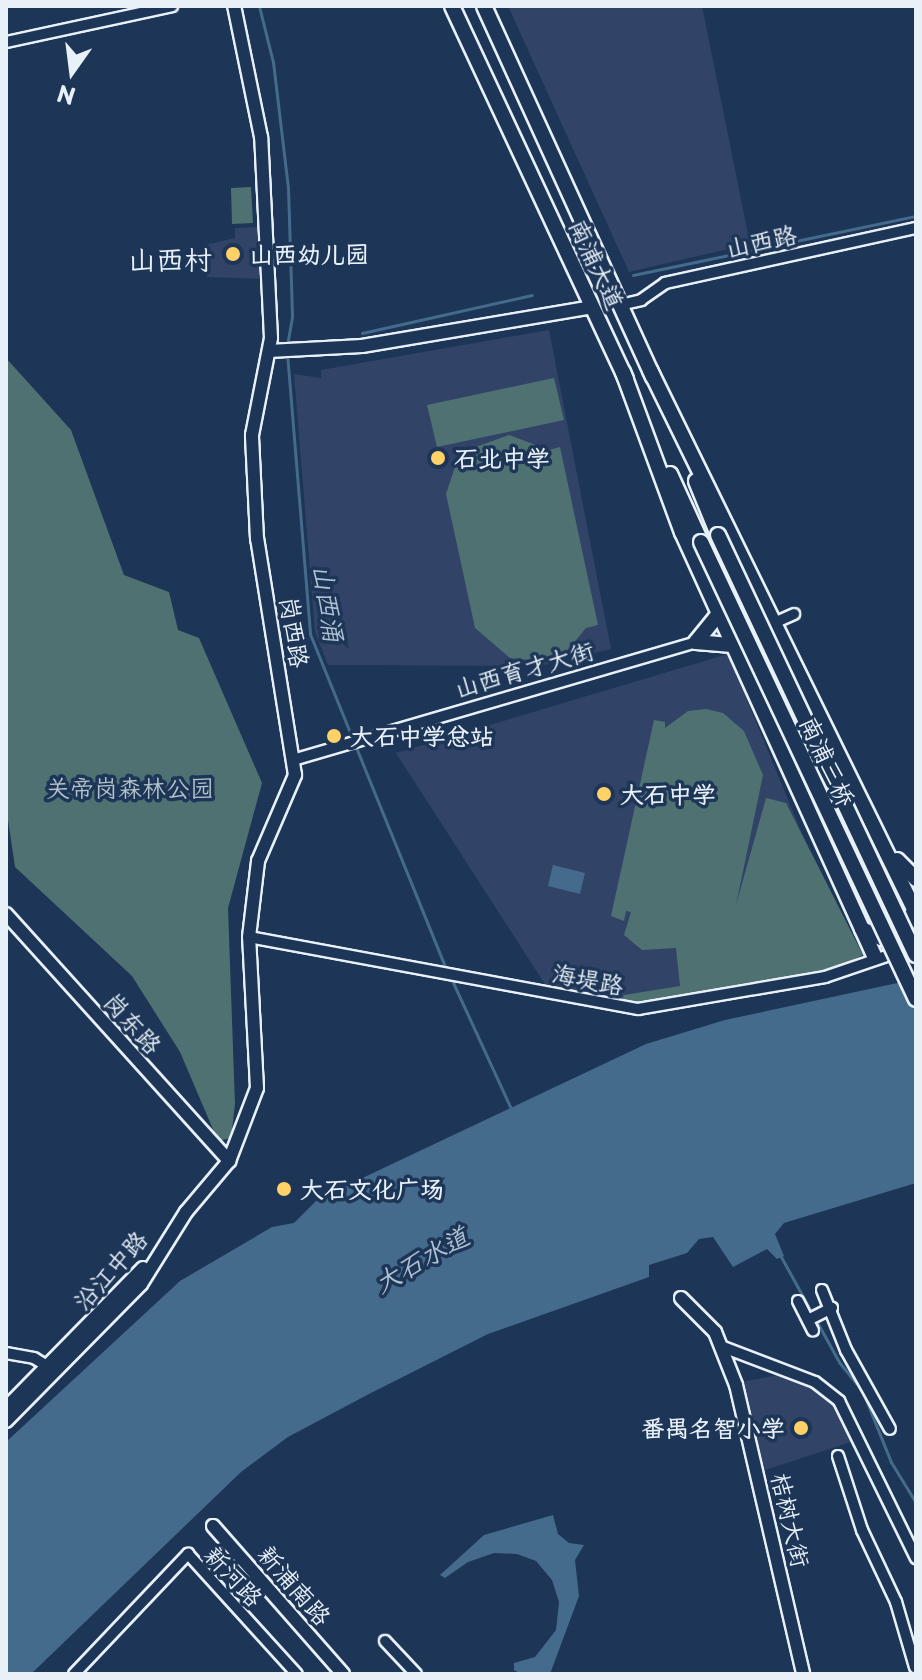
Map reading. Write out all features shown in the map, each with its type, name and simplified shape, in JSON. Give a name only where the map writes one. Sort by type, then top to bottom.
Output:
[{"type":"main road","name":"南浦大道","points":[[452,6],[701,542]]},
{"type":"main road","points":[[473,6],[501,46]]},
{"type":"main road","name":"南浦大道","points":[[484,6],[650,370],[718,535]]},
{"type":"main road","points":[[650,370],[915,908],[903,933],[881,938],[862,929]]},
{"type":"main road","points":[[623,372],[682,532],[875,957]]},
{"type":"main road","name":"南浦三桥","points":[[718,535],[916,955]]},
{"type":"main road","name":"南浦三桥","points":[[701,542],[916,999]]},
{"type":"main road","points":[[696,642],[719,614]]},
{"type":"main road","points":[[696,642],[732,645]]},
{"type":"main road","points":[[820,838],[855,831],[871,817]]},
{"type":"main road","points":[[879,833],[905,872],[916,879]]},
{"type":"street","points":[[6,42],[172,6]]},
{"type":"street","name":"岗西路","points":[[171,1235],[229,1161],[250,1118],[259,1071],[249,937],[258,861],[295,775],[257,539],[252,435],[275,352],[261,137],[234,6]]},
{"type":"street","name":"山西路","points":[[620,305],[641,300],[665,283],[916,228]]},
{"type":"street","points":[[275,352],[297,353],[593,307]]},
{"type":"street","points":[[774,623],[794,614]]},
{"type":"street","name":"山西育才大街","points":[[293,760],[696,642]]},
{"type":"street","name":"岗东路","points":[[6,914],[229,1161]]},
{"type":"street","name":"海堤路","points":[[249,937],[638,1009],[825,977],[875,957],[916,946]]},
{"type":"street","name":"沿江中路","points":[[6,1421],[171,1235]]},
{"type":"street","points":[[822,1290],[832,1308],[846,1350],[890,1429]]},
{"type":"street","name":"桔树大街","points":[[681,1298],[723,1347],[803,1674]]},
{"type":"street","points":[[798,1301],[813,1330]]},
{"type":"street","points":[[808,1320],[832,1308]]},
{"type":"street","points":[[723,1347],[815,1382],[839,1401],[916,1558]]},
{"type":"street","points":[[6,1353],[51,1369]]},
{"type":"street","name":"沿江中路","points":[[6,1408],[51,1369]]},
{"type":"street","points":[[838,1456],[862,1530],[896,1602],[915,1667]]},
{"type":"street","name":"新浦南路","points":[[213,1526],[343,1674]]},
{"type":"street","name":"新河路","points":[[74,1674],[188,1554],[297,1674]]},
{"type":"street","points":[[385,1641],[416,1674]]},
{"type":"shaded area","points":[[508,6],[702,6],[750,244],[629,272]]},
{"type":"shaded area","name":"山西幼儿园","points":[[258,227],[262,279],[207,277],[205,245],[235,238],[235,228]]},
{"type":"shaded area","name":"石北中学","points":[[549,330],[611,649],[540,666],[328,665],[315,632],[294,374],[321,378],[321,370]]},
{"type":"shaded area","name":"大石中学","points":[[728,654],[803,836],[863,955],[637,1005],[548,989],[396,753]]},
{"type":"shaded area","name":"番禺名智小学","points":[[784,1374],[833,1398],[854,1441],[762,1471],[741,1382]]},
{"type":"green space","points":[[251,187],[253,223],[232,224],[231,188]]},
{"type":"green space","name":"关帝岗森林公园","points":[[6,358],[71,430],[124,575],[169,592],[178,630],[199,638],[262,783],[228,908],[235,1104],[231,1138],[218,1141],[180,1052],[132,976],[15,867],[6,807]]},
{"type":"green space","points":[[554,378],[564,420],[437,447],[427,405]]},
{"type":"green space","points":[[509,435],[549,450],[560,447],[598,625],[586,628],[567,651],[539,661],[510,658],[475,628],[446,494],[457,461],[470,449]]},
{"type":"green space","points":[[706,709],[723,713],[744,731],[763,775],[736,905],[766,798],[786,803],[863,955],[824,973],[637,1005],[621,1002],[624,995],[680,986],[676,948],[642,950],[624,935],[631,912],[626,911],[624,921],[611,916],[654,720],[665,722],[665,728],[688,711]]},
{"type":"water","points":[[553,865],[585,873],[580,894],[548,886]]},
{"type":"water","name":"大石水道","points":[[916,979],[916,1183],[784,1223],[775,1234],[784,1256],[777,1259],[767,1249],[733,1267],[713,1237],[699,1239],[687,1253],[649,1265],[649,1277],[488,1334],[288,1437],[241,1472],[31,1674],[6,1674],[6,1442],[180,1281],[272,1227],[294,1223],[318,1199],[646,1044],[725,1020]]},
{"type":"water","points":[[553,1515],[558,1534],[569,1543],[584,1545],[575,1560],[579,1596],[550,1674],[521,1674],[514,1670],[514,1663],[535,1657],[556,1630],[559,1602],[552,1580],[536,1561],[517,1554],[494,1553],[468,1562],[445,1578],[440,1575],[484,1535]]},
{"type":"waterway","name":"山西涌","points":[[259,6],[273,62],[288,188],[292,317],[287,345]]},
{"type":"waterway","points":[[633,275],[916,216]]},
{"type":"waterway","points":[[362,333],[532,295]]},
{"type":"waterway","name":"山西涌","points":[[287,353],[310,634],[446,969]]},
{"type":"waterway","name":"山西涌","points":[[450,976],[512,1111]]},
{"type":"waterway","points":[[780,1255],[839,1362],[862,1390],[891,1462],[916,1503]]},
{"type":"place","name":"山西幼儿园","points":[[233,254]]},
{"type":"place","name":"石北中学","points":[[438,458]]},
{"type":"place","name":"大石中学总站","points":[[334,736]]},
{"type":"place","name":"大石中学","points":[[604,794]]},
{"type":"place","name":"大石文化广场","points":[[284,1189]]},
{"type":"place","name":"番禺名智小学","points":[[801,1428]]},
{"type":"district","name":"山西村","points":[[170,259]]}]
